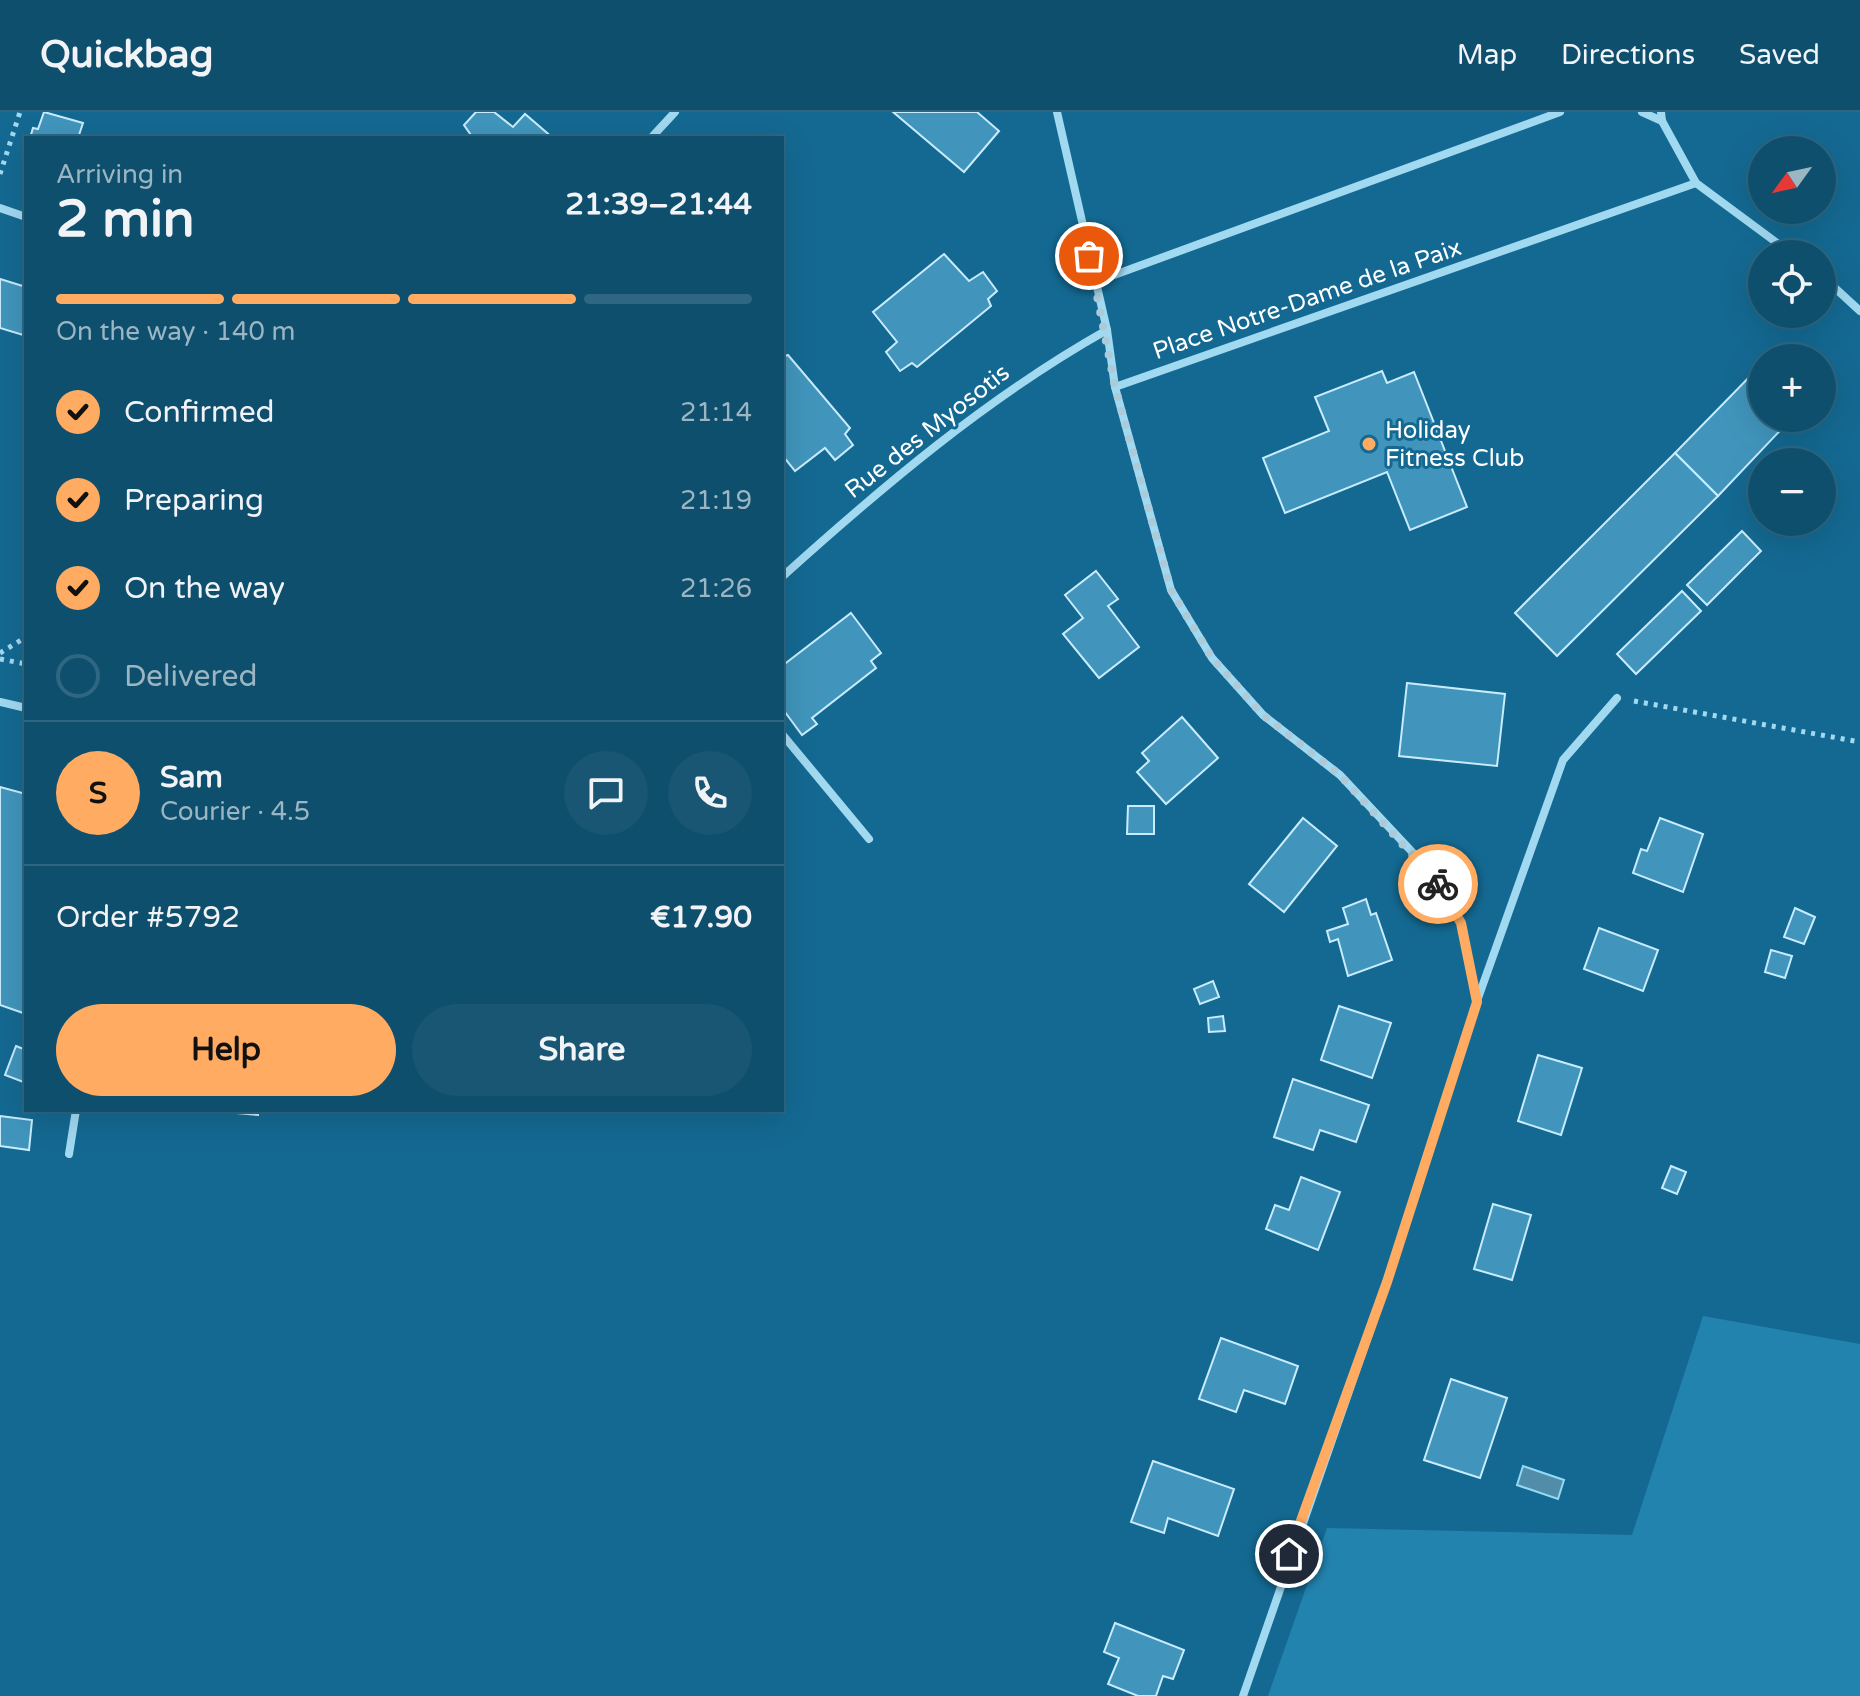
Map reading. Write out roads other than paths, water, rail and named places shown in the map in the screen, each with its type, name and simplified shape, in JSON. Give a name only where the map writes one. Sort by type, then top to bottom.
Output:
[{"type":"street","points":[[653,136],[675,112]]},
{"type":"street","points":[[1057,112],[1107,330],[1115,387],[1171,590],[1212,658],[1263,715],[1340,775],[1430,871],[1461,923],[1477,1002]]},
{"type":"street","points":[[1095,282],[1560,112]]},
{"type":"street","points":[[1642,112],[1662,117],[1696,183],[1773,240]]},
{"type":"street","name":"Place Notre-Dame de la Paix","points":[[1115,387],[1696,183]]},
{"type":"street","points":[[0,208],[24,216]]},
{"type":"street","points":[[1836,289],[1860,311]]},
{"type":"street","name":"Rue des Myosotis","points":[[784,575],[879,489],[1053,361],[1107,330]]},
{"type":"street","points":[[1243,1696],[1289,1554],[1387,1282],[1477,1002],[1563,760],[1617,698]]},
{"type":"street","points":[[0,702],[24,708]]},
{"type":"street","points":[[784,736],[869,839]]},
{"type":"street","points":[[69,1154],[76,1112]]},
{"type":"place","name":"Holiday Fitness Club","points":[[1369,444]]}]
